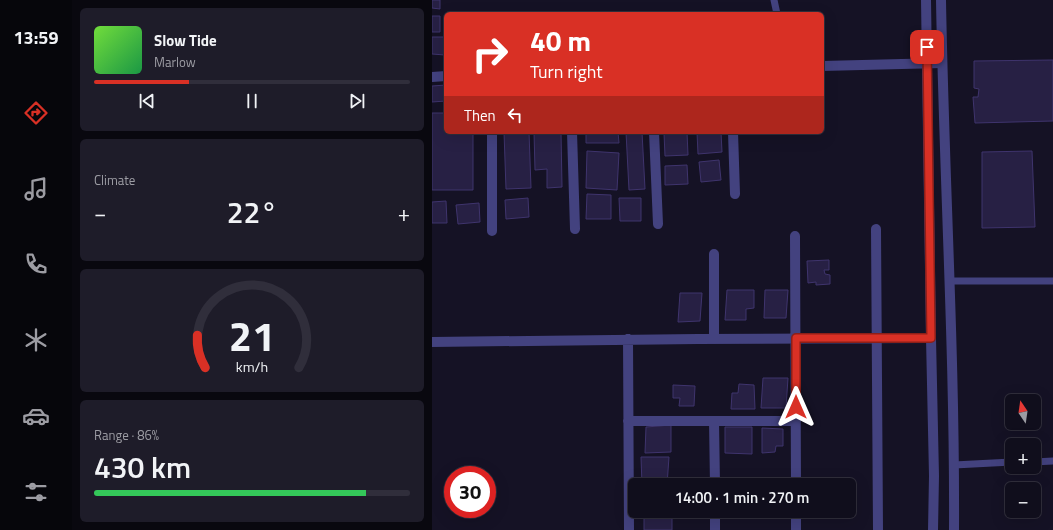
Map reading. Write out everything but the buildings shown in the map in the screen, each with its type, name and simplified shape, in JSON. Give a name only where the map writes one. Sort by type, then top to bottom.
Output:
[{"type":"street","points":[[926,0],[934,476],[933,530]]},
{"type":"street","points":[[941,0],[950,281],[954,530]]},
{"type":"street","points":[[824,66],[942,63]]},
{"type":"street","points":[[432,76],[444,76]]},
{"type":"street","points":[[492,134],[492,231]]},
{"type":"street","points":[[572,134],[575,229]]},
{"type":"street","points":[[654,134],[658,224]]},
{"type":"street","points":[[733,134],[735,194]]},
{"type":"street","points":[[876,229],[878,530]]},
{"type":"street","points":[[795,236],[796,478]]},
{"type":"street","points":[[714,254],[714,339]]},
{"type":"street","points":[[432,342],[628,339],[931,338]]},
{"type":"street","points":[[628,339],[629,530]]},
{"type":"street","points":[[628,421],[796,421]]},
{"type":"street","points":[[714,421],[715,478]]},
{"type":"street","points":[[715,518],[715,530]]},
{"type":"street","points":[[796,518],[796,530]]},
{"type":"lane","points":[[774,0],[777,12]]},
{"type":"lane","points":[[950,281],[1053,281]]},
{"type":"lane","points":[[1041,462],[1053,461]]},
{"type":"lane","points":[[954,465],[1005,462]]},
{"type":"route","points":[[796,407],[796,338],[931,338],[927,47]]}]
